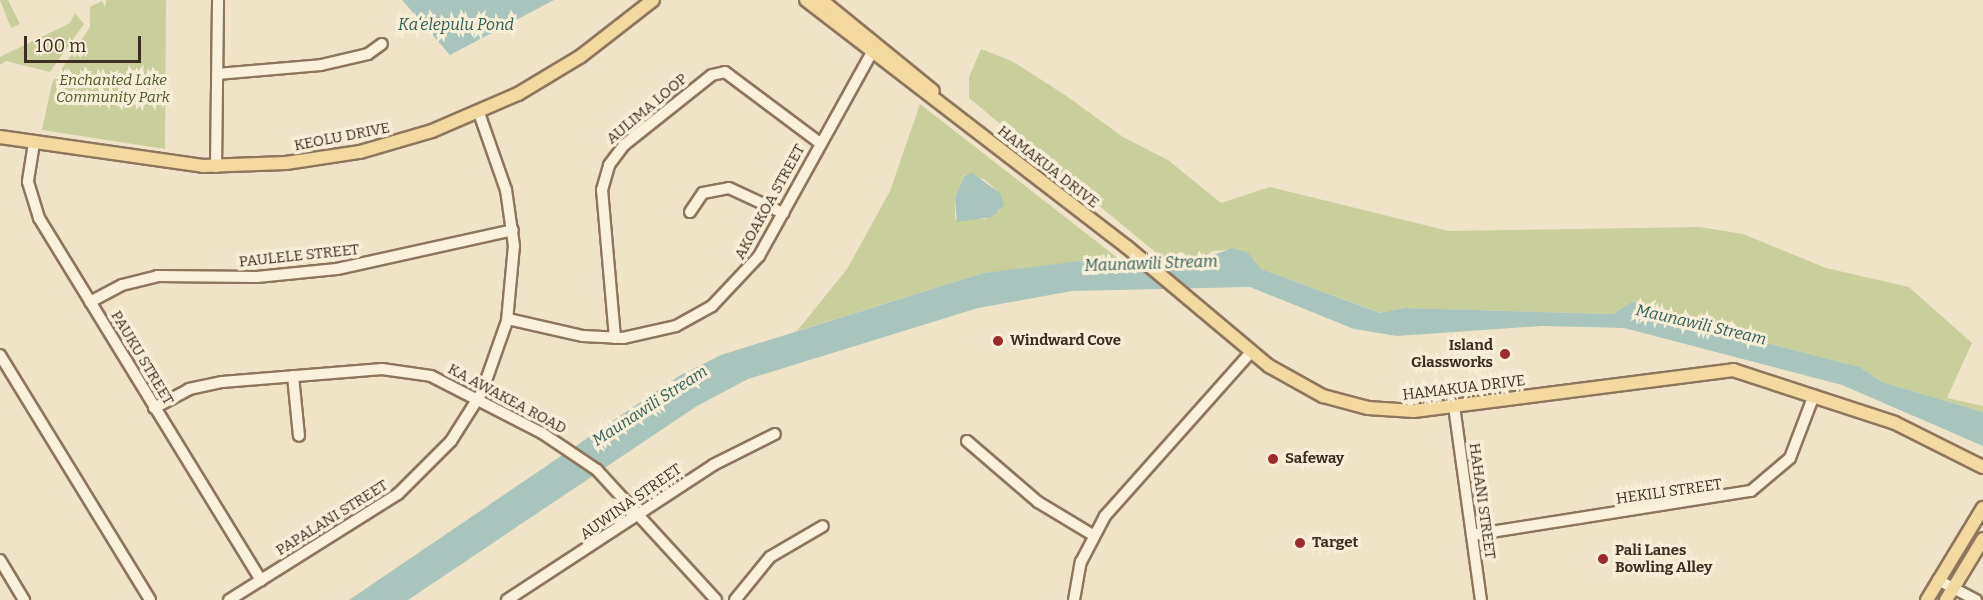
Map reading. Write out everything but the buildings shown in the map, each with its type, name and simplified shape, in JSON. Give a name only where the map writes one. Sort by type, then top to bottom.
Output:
[{"type":"main road","name":"KEOLU DRIVE","points":[[0,137],[132,160],[216,167],[360,152],[479,113],[562,69],[653,0]]},
{"type":"main road","name":"HAMAKUA DRIVE","points":[[806,0],[874,48]]},
{"type":"main road","name":"HAMAKUA DRIVE","points":[[821,0],[874,48],[1127,247],[1195,302],[1251,352],[1295,383],[1345,403],[1398,411],[1454,406],[1719,370],[1814,395],[1916,432],[1983,467]]},
{"type":"main road","points":[[1927,600],[1983,508]]},
{"type":"main road","points":[[1949,594],[1983,539]]},
{"type":"street","points":[[216,167],[218,0]]},
{"type":"street","points":[[218,74],[331,63],[368,54],[382,44]]},
{"type":"street","name":"AKOAKOA STREET","points":[[508,320],[615,338],[663,330],[712,306],[752,268],[874,48]]},
{"type":"street","name":"AULIMA LOOP","points":[[615,338],[601,199],[609,165],[624,145],[709,78],[725,72],[820,143]]},
{"type":"street","name":"PAPALANI STREET","points":[[229,600],[405,488],[452,441],[478,399],[508,320],[513,230],[501,171],[479,113]]},
{"type":"street","name":"PAUKU STREET","points":[[34,142],[28,182],[33,207],[261,580]]},
{"type":"street","points":[[690,212],[703,193],[722,188],[744,192],[783,213]]},
{"type":"street","name":"PAULELE STREET","points":[[90,302],[122,285],[157,276],[318,272],[513,230]]},
{"type":"street","points":[[1074,600],[1093,535],[1113,506],[1251,352]]},
{"type":"street","points":[[0,355],[150,600]]},
{"type":"street","name":"KA AWAKEA ROAD","points":[[154,408],[201,386],[293,376],[403,370],[431,376],[567,448],[610,480],[716,600]]},
{"type":"street","points":[[293,376],[299,436]]},
{"type":"street","name":"HEKILI STREET","points":[[1472,535],[1745,494],[1773,477],[1790,458],[1814,395]]},
{"type":"street","name":"HAHANI STREET","points":[[1454,406],[1481,600]]},
{"type":"street","name":"AUWINA STREET","points":[[507,600],[642,514],[713,465],[775,434]]},
{"type":"street","points":[[967,441],[1038,502],[1093,535]]},
{"type":"street","points":[[735,600],[770,557],[823,526]]},
{"type":"street","points":[[0,560],[24,600]]},
{"type":"street","points":[[1938,580],[1949,594],[1976,600]]},
{"type":"green space","points":[[0,0],[8,0],[20,24],[11,28]]},
{"type":"green space","name":"Enchanted Lake Community Park","points":[[106,0],[166,0],[165,149],[42,130],[52,83],[90,27],[90,7],[102,1],[105,7]]},
{"type":"green space","points":[[75,13],[84,24],[50,72],[6,61],[0,65],[0,57],[70,23]]},
{"type":"green space","points":[[981,49],[1012,61],[1065,95],[1123,137],[1168,160],[1221,203],[1270,187],[1449,231],[1700,227],[1743,234],[1826,268],[1909,287],[1972,343],[1947,398],[1983,406],[1983,412],[1882,382],[1860,367],[1653,314],[1633,301],[1613,314],[1405,308],[1381,313],[1261,269],[1238,249],[1213,251],[1195,262],[1166,261],[969,98],[969,77]]},
{"type":"green space","points":[[920,104],[1119,259],[983,273],[797,331],[847,269],[890,191]],"holes":[[[964,175],[984,179],[1000,193],[1000,210],[985,219],[955,219],[955,198]]]},
{"type":"water","name":"Kaʻelepulu Pond","points":[[402,0],[554,0],[450,55]]},
{"type":"water","points":[[972,173],[1000,193],[1004,205],[992,217],[957,222],[955,198],[964,176]]},
{"type":"water","name":"Maunawili Stream","points":[[1232,248],[1247,252],[1261,269],[1380,313],[1405,308],[1613,314],[1633,301],[1653,314],[1860,367],[1882,382],[1983,412],[1983,446],[1842,385],[1624,328],[1542,326],[1397,336],[1354,329],[1250,287],[1072,291],[978,308],[748,379],[697,406],[408,600],[349,600],[679,376],[721,355],[983,273],[1089,260],[1195,262]]},
{"type":"place","name":"Windward Cove","points":[[998,341]]},
{"type":"place","name":"Island Glassworks","points":[[1505,354]]},
{"type":"place","name":"Safeway","points":[[1273,459]]},
{"type":"place","name":"Target","points":[[1300,543]]},
{"type":"place","name":"Pali Lanes Bowling Alley","points":[[1603,559]]}]
